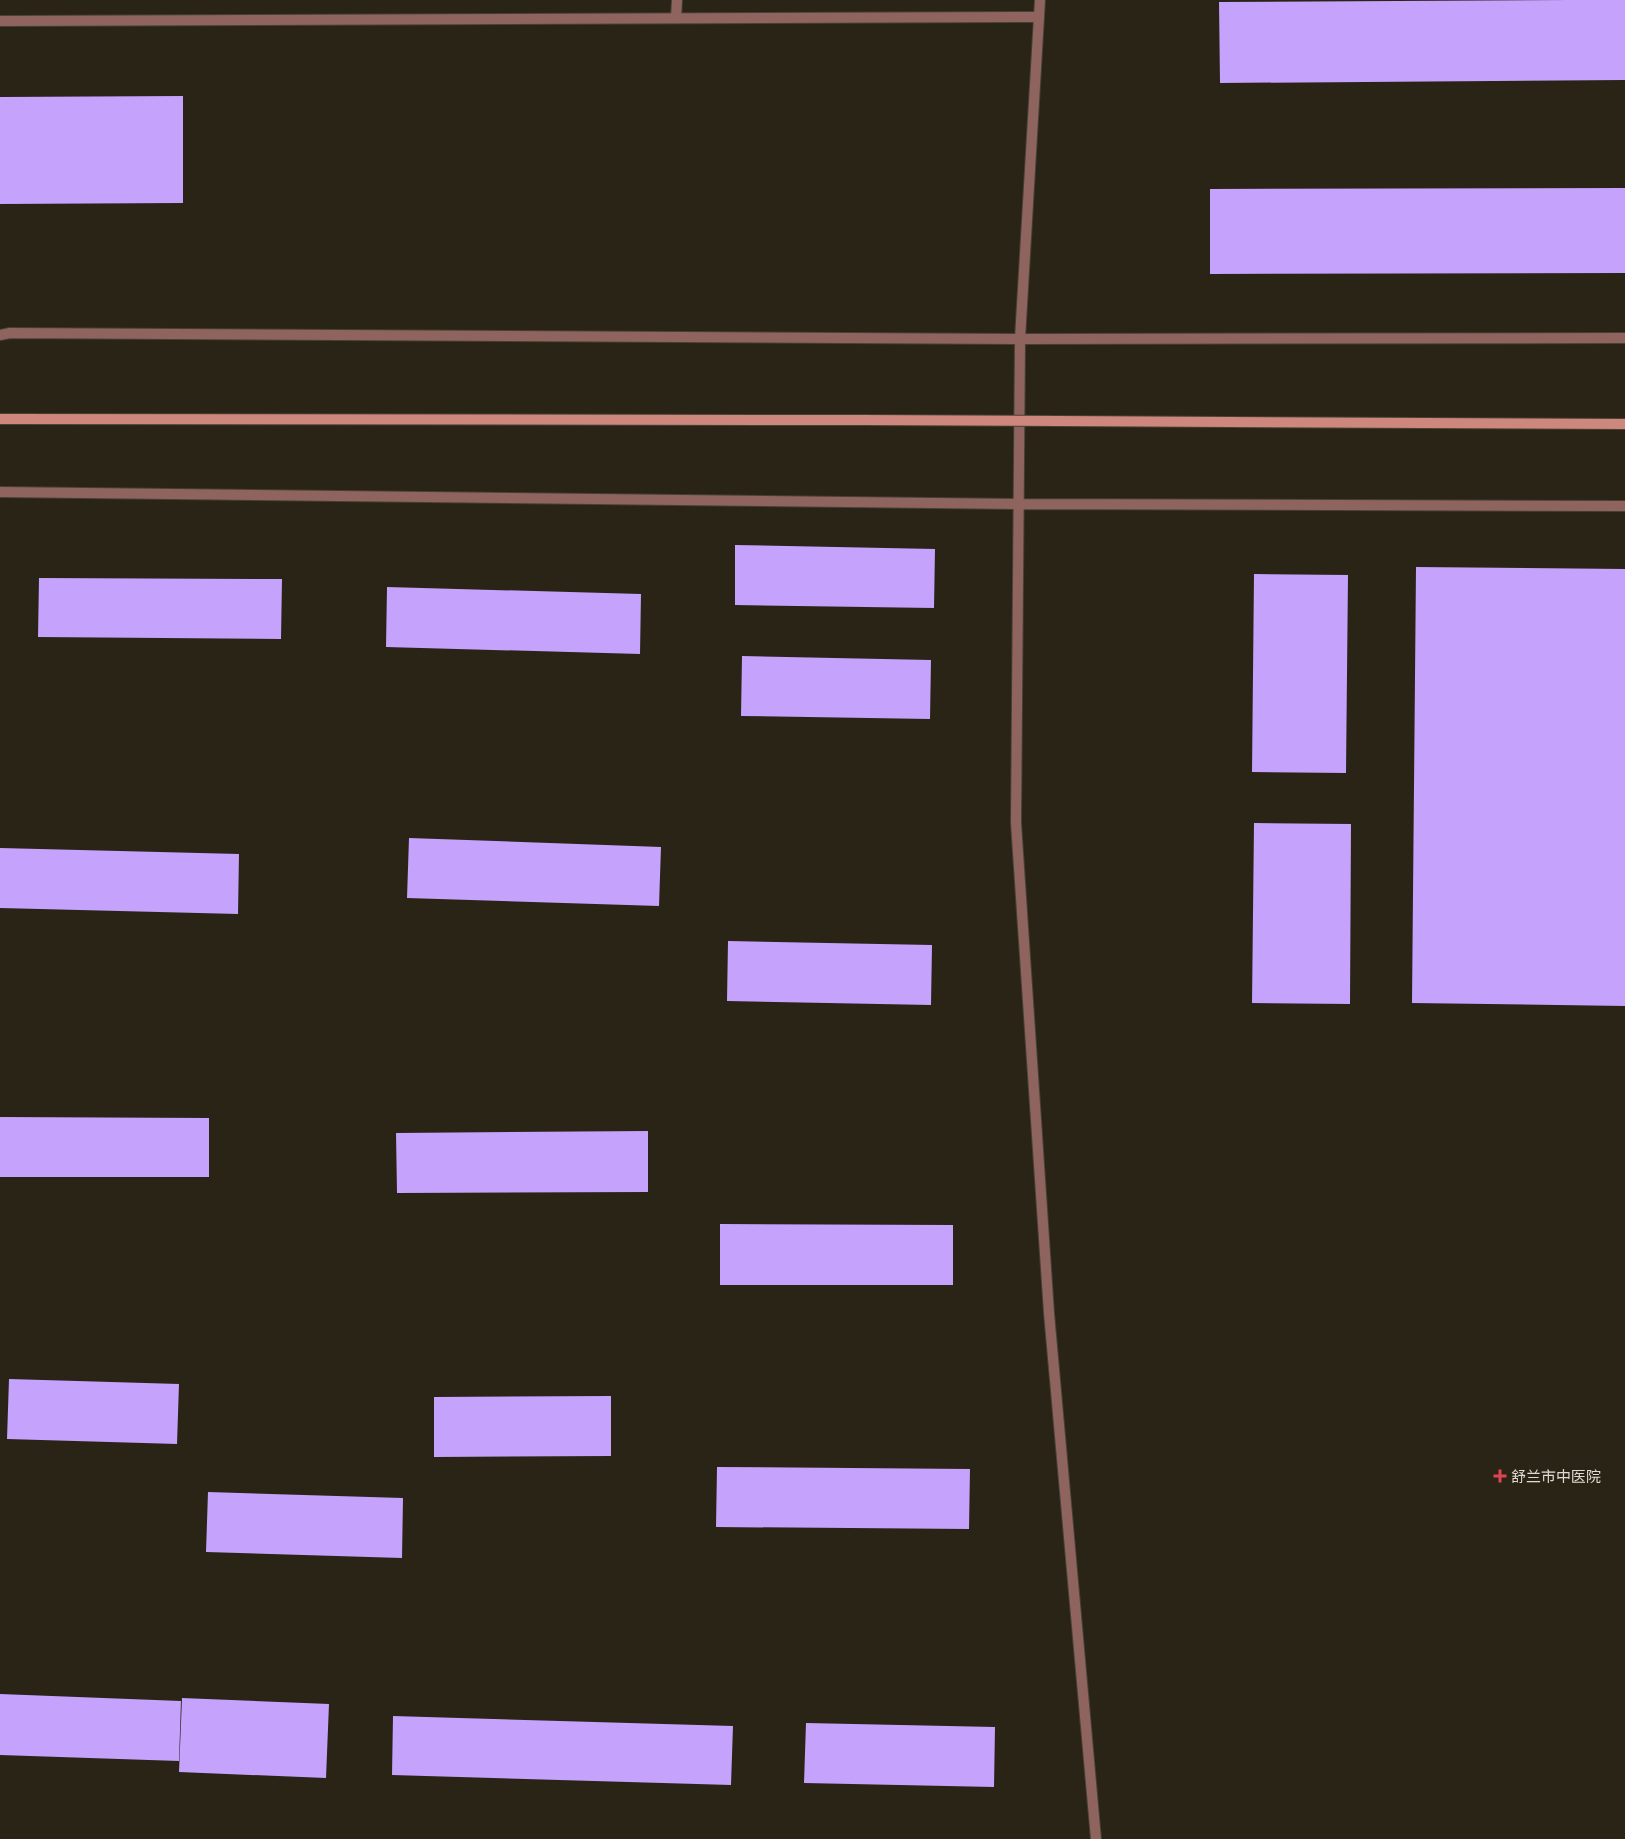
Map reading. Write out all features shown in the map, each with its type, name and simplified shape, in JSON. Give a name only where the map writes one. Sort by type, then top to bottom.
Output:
[{"type":"main road","points":[[0,419],[862,420],[1625,424]]},
{"type":"street","points":[[676,18],[677,0]]},
{"type":"street","points":[[1040,0],[1020,339],[1016,823],[1048,1313],[1096,1839]]},
{"type":"street","points":[[0,21],[1039,17]]},
{"type":"street","points":[[0,335],[10,333],[1020,339],[1625,338]]},
{"type":"street","points":[[0,492],[1018,504],[1625,506]]},
{"type":"building","points":[[1625,0],[1625,80],[1220,83],[1219,2]]},
{"type":"building","points":[[183,96],[183,203],[0,204],[0,97]]},
{"type":"building","points":[[1625,188],[1625,273],[1210,274],[1210,189]]},
{"type":"building","points":[[735,545],[935,549],[934,608],[735,605]]},
{"type":"building","points":[[1416,567],[1625,569],[1625,1006],[1412,1003]]},
{"type":"building","points":[[1254,574],[1348,575],[1346,773],[1252,772]]},
{"type":"building","points":[[39,578],[282,579],[281,639],[38,637]]},
{"type":"building","points":[[387,587],[641,594],[640,654],[386,647]]},
{"type":"building","points":[[742,656],[931,660],[930,719],[741,716]]},
{"type":"building","points":[[1254,823],[1351,824],[1350,1004],[1252,1003]]},
{"type":"building","points":[[409,838],[661,847],[659,906],[407,898]]},
{"type":"building","points":[[0,848],[239,854],[238,914],[0,908]]},
{"type":"building","points":[[728,941],[932,945],[931,1005],[727,1001]]},
{"type":"building","points":[[0,1117],[209,1118],[209,1177],[0,1177]]},
{"type":"building","points":[[648,1131],[648,1192],[397,1193],[396,1133]]},
{"type":"building","points":[[720,1224],[953,1225],[953,1285],[720,1285]]},
{"type":"building","points":[[9,1379],[179,1384],[177,1444],[7,1439]]},
{"type":"building","points":[[611,1396],[611,1456],[434,1457],[434,1397]]},
{"type":"building","points":[[717,1467],[970,1469],[969,1529],[716,1527]]},
{"type":"building","points":[[208,1492],[403,1498],[402,1558],[206,1552]]},
{"type":"building","points":[[0,1694],[181,1701],[179,1761],[0,1755]]},
{"type":"building","points":[[182,1698],[329,1704],[326,1778],[179,1772]]},
{"type":"building","points":[[393,1716],[733,1726],[731,1785],[392,1775]]},
{"type":"building","points":[[806,1723],[995,1727],[994,1787],[804,1783]]},
{"type":"place","name":"舒兰市中医院","points":[[1500,1476]]}]
